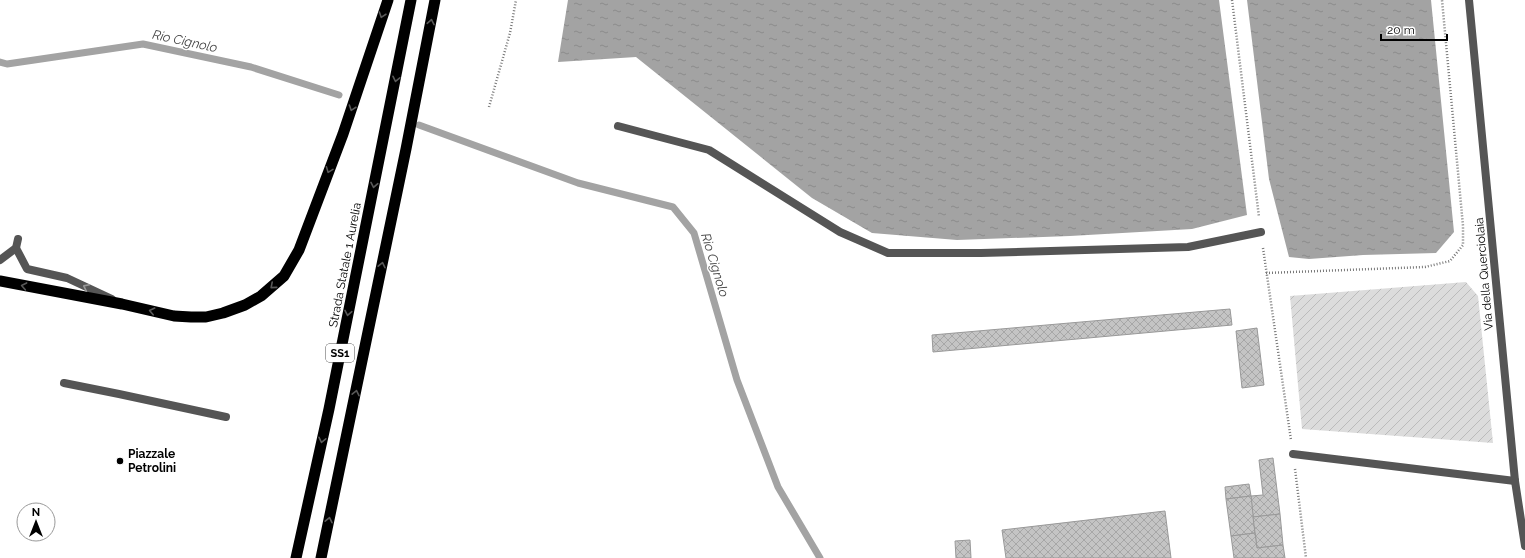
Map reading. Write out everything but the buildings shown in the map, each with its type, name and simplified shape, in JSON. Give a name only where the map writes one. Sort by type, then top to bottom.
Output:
[{"type":"highway","points":[[0,281],[122,304],[174,316],[206,317],[245,305],[261,296],[284,276],[295,259],[343,134],[388,0]]},
{"type":"highway","name":"Strada Statale 1 Aurelia","points":[[296,558],[329,409],[411,0]]},
{"type":"highway","name":"SS1","points":[[321,558],[406,149],[435,0]]},
{"type":"street","name":"Via della Querciolaia","points":[[1469,0],[1515,481],[1525,546]]},
{"type":"street","points":[[618,126],[709,150],[840,232],[888,252],[981,253],[1188,247],[1261,232]]},
{"type":"street","points":[[0,260],[17,244],[27,270],[67,278],[122,304]]},
{"type":"street","points":[[64,383],[226,417]]},
{"type":"street","points":[[1293,454],[1515,481]]},
{"type":"path","points":[[489,108],[510,33],[516,0]]},
{"type":"path","points":[[1232,0],[1266,273],[1293,454],[1306,558]]},
{"type":"path","points":[[1266,273],[1425,267],[1450,261],[1463,245],[1463,226],[1442,0]]},
{"type":"shaded area","points":[[1466,282],[1478,296],[1493,443],[1302,429],[1290,296]]},
{"type":"water","points":[[568,0],[1219,0],[1247,215],[1192,229],[1070,236],[957,240],[872,233],[812,198],[636,57],[558,62]]},
{"type":"water","points":[[1247,0],[1431,0],[1454,232],[1436,253],[1363,255],[1309,259],[1289,257],[1269,179]]},
{"type":"waterway","name":"Rio Cignolo","points":[[0,62],[7,64],[143,44],[251,67],[339,95]]},
{"type":"waterway","name":"Rio Cignolo","points":[[419,125],[578,183],[673,207],[694,233],[737,380],[778,487],[820,558]]},
{"type":"place","name":"Piazzale Petrolini","points":[[120,461]]}]
